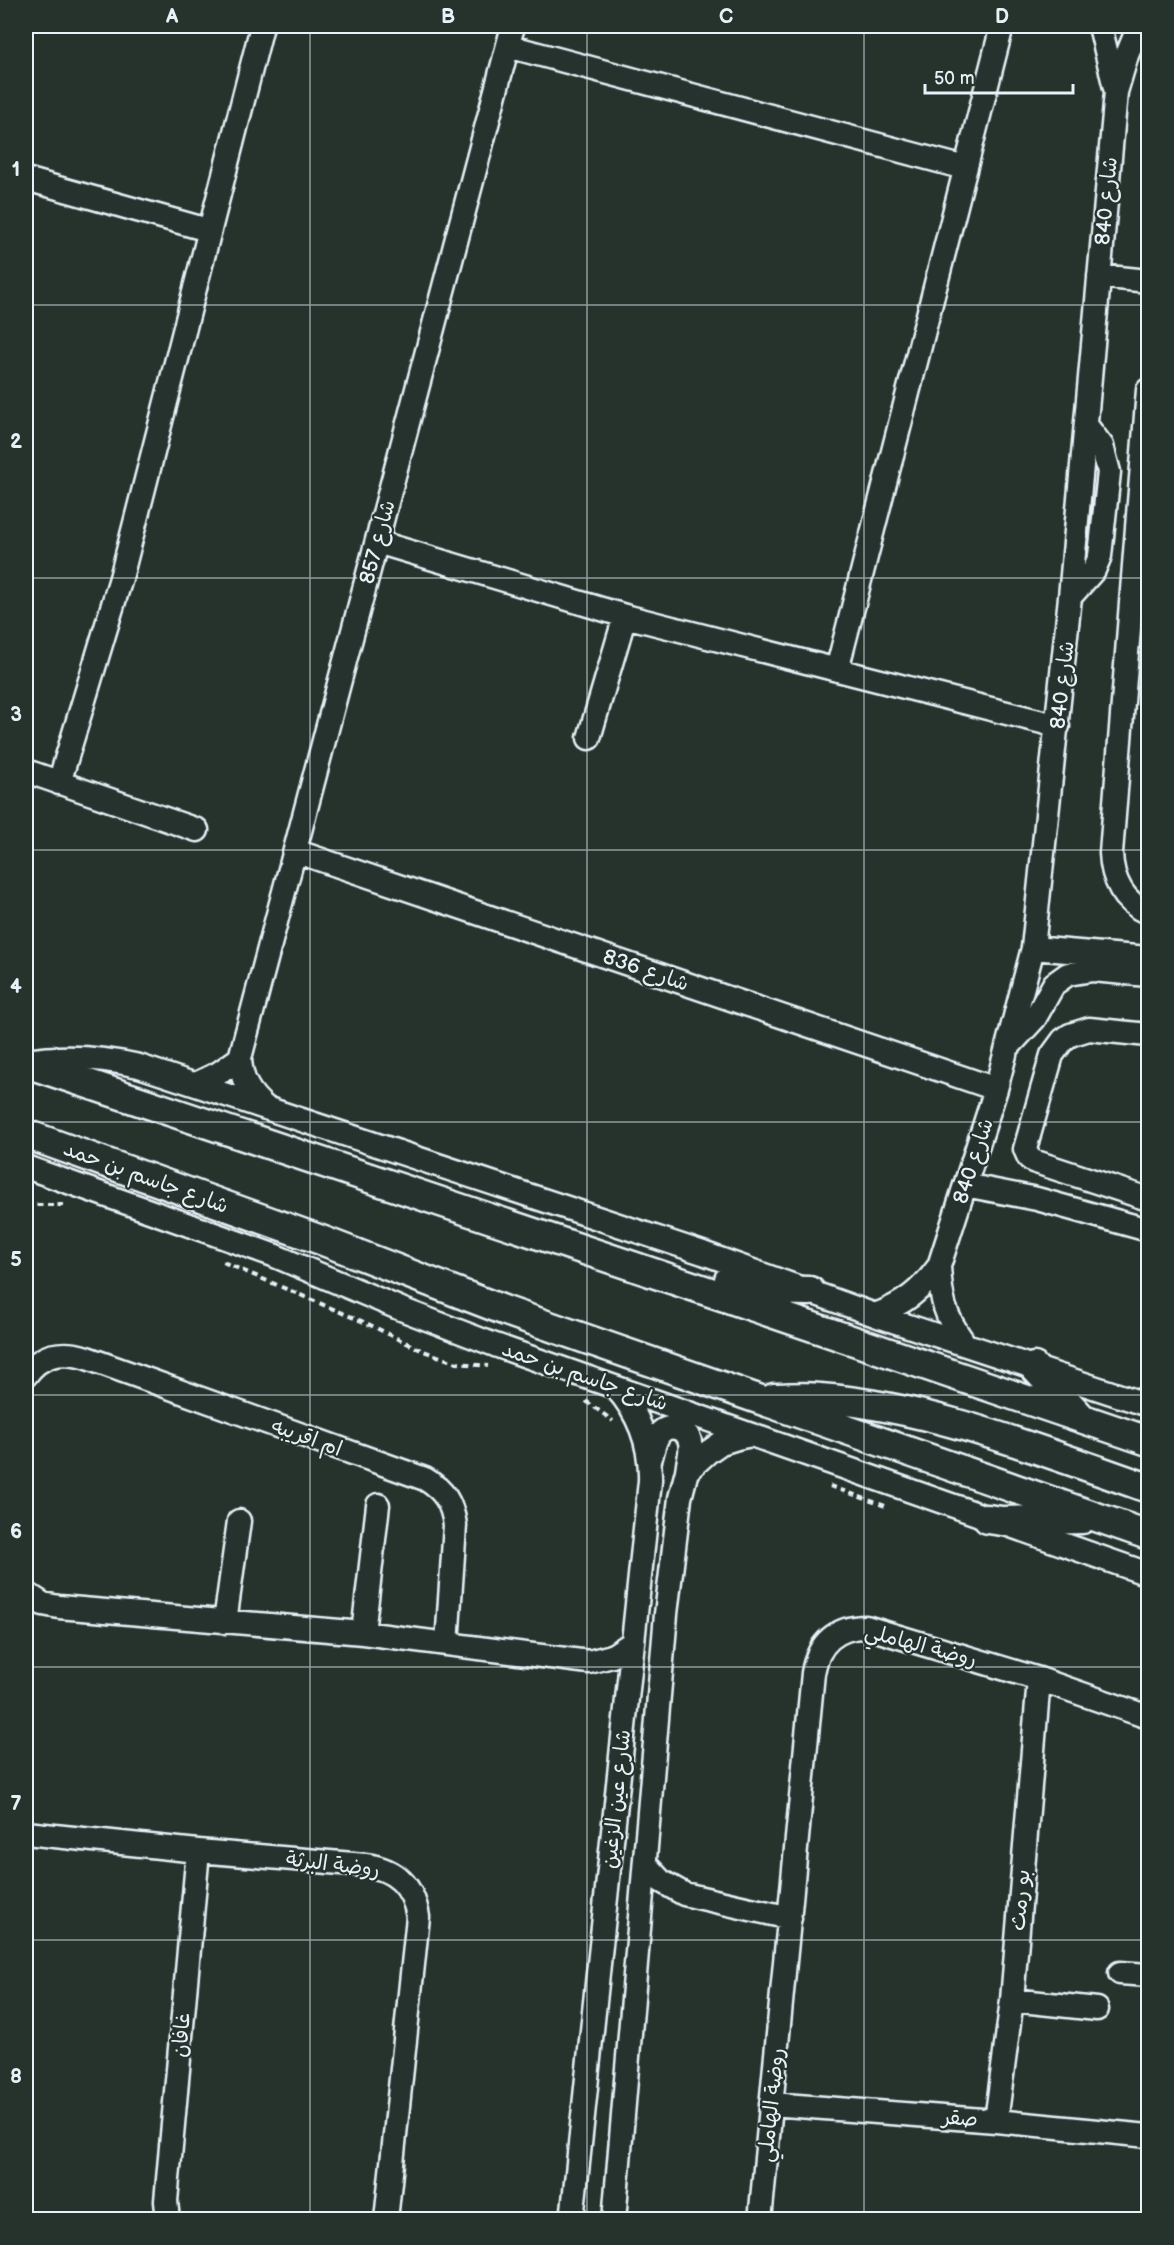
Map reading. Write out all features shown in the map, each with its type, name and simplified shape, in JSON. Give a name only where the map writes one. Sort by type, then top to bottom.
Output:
[{"type":"main road","points":[[26,1062],[1149,1442]]},
{"type":"main road","name":"شارع جاسم بن حمد","points":[[26,1134],[321,1240],[506,1311],[1149,1535]]},
{"type":"main road","points":[[652,1273],[695,1270],[761,1290],[810,1292]]},
{"type":"main road","points":[[1034,1367],[1084,1419]]},
{"type":"main road","points":[[754,1398],[818,1397],[882,1406],[946,1420],[1149,1488]]},
{"type":"main road","points":[[988,1519],[1002,1521],[1099,1519]]},
{"type":"street","points":[[59,783],[121,578],[208,230],[262,26]]},
{"type":"street","points":[[837,670],[1002,26]]},
{"type":"street","name":"شارع 840","points":[[1100,26],[1116,92]]},
{"type":"street","points":[[1117,26],[1132,26]]},
{"type":"street","name":"شارع 840","points":[[875,1315],[895,1308],[912,1297],[939,1266],[1009,1046],[1033,948],[1058,726],[1116,92],[1139,26]]},
{"type":"street","points":[[511,36],[965,168]]},
{"type":"street","name":"شارع 857","points":[[266,1108],[257,1101],[244,1082],[240,1058],[511,36]]},
{"type":"street","points":[[26,179],[208,230]]},
{"type":"street","points":[[1100,276],[1149,281]]},
{"type":"street","points":[[1149,390],[1111,853],[1115,880],[1122,892],[1131,902],[1149,913]]},
{"type":"street","points":[[1070,597],[1094,570],[1100,556],[1109,472],[1102,446],[1086,425]]},
{"type":"street","points":[[1109,472],[1142,474]]},
{"type":"street","points":[[377,542],[625,616],[1058,726]]},
{"type":"street","points":[[589,738],[625,616]]},
{"type":"street","points":[[26,771],[197,830]]},
{"type":"street","name":"شارع 836","points":[[295,851],[996,1089]]},
{"type":"street","points":[[1033,948],[1149,958]]},
{"type":"street","points":[[1009,1046],[1035,1017],[1054,984],[1068,974],[1092,970],[1149,975]]},
{"type":"street","points":[[1149,1035],[1089,1029],[1070,1035],[1063,1040],[1052,1055],[1024,1149],[1033,1161],[1149,1199]]},
{"type":"street","points":[[26,1062],[69,1056],[116,1060],[196,1084],[703,1252],[875,1315],[1149,1405]]},
{"type":"street","points":[[196,1084],[219,1073],[240,1058]]},
{"type":"street","name":"شارع جاسم بن حمد","points":[[26,1167],[262,1251],[412,1313],[616,1388],[1149,1574]]},
{"type":"street","points":[[965,1185],[1029,1197],[1149,1230]]},
{"type":"street","name":"شارع 840","points":[[939,1266],[940,1295],[944,1309],[950,1324],[964,1343]]},
{"type":"street","name":"ام اقريبه","points":[[26,1375],[44,1358],[58,1353],[73,1353],[425,1479],[437,1486],[447,1497],[453,1510],[455,1525],[447,1644]]},
{"type":"street","name":"شارع عين الزغين","points":[[616,1388],[639,1422],[650,1462]]},
{"type":"street","name":"شارع عين الزغين","points":[[572,2220],[650,1462],[658,1435],[671,1427],[686,1433],[690,1439],[687,1471],[680,1498],[666,1614],[614,2220]]},
{"type":"street","points":[[687,1471],[722,1443],[752,1435]]},
{"type":"street","points":[[363,1633],[378,1505]]},
{"type":"street","points":[[225,1622],[239,1521]]},
{"type":"street","points":[[26,1593],[43,1604],[59,1607],[363,1633],[589,1662],[612,1656],[632,1643]]},
{"type":"street","name":"روضة الهاملي","points":[[760,2220],[813,1673],[815,1660],[821,1648],[829,1638],[840,1631],[853,1627],[866,1628],[1039,1679],[1149,1717]]},
{"type":"street","points":[[589,1662],[610,1674],[627,1689]]},
{"type":"street","name":"بو رمث","points":[[996,2121],[1012,2000],[1039,1679]]},
{"type":"street","name":"روضة البرثة","points":[[26,1833],[379,1867],[396,1876],[410,1891],[416,1903],[418,1917],[386,2220]]},
{"type":"street","name":"غافان","points":[[168,2220],[166,2201],[198,1851]]},
{"type":"street","points":[[645,1864],[661,1881],[684,1894],[790,1918]]},
{"type":"street","points":[[640,1921],[661,1902],[684,1894]]},
{"type":"street","points":[[1120,1973],[1149,1975]]},
{"type":"street","points":[[1012,2000],[1096,2009]]},
{"type":"street","name":"صقر","points":[[771,2104],[996,2121],[1149,2136]]},
{"type":"path","points":[[26,1204],[65,1205],[76,1209]]},
{"type":"path","points":[[214,1258],[366,1323],[421,1350],[457,1363],[491,1366]]},
{"type":"path","points":[[581,1398],[603,1412],[617,1425]]}]
